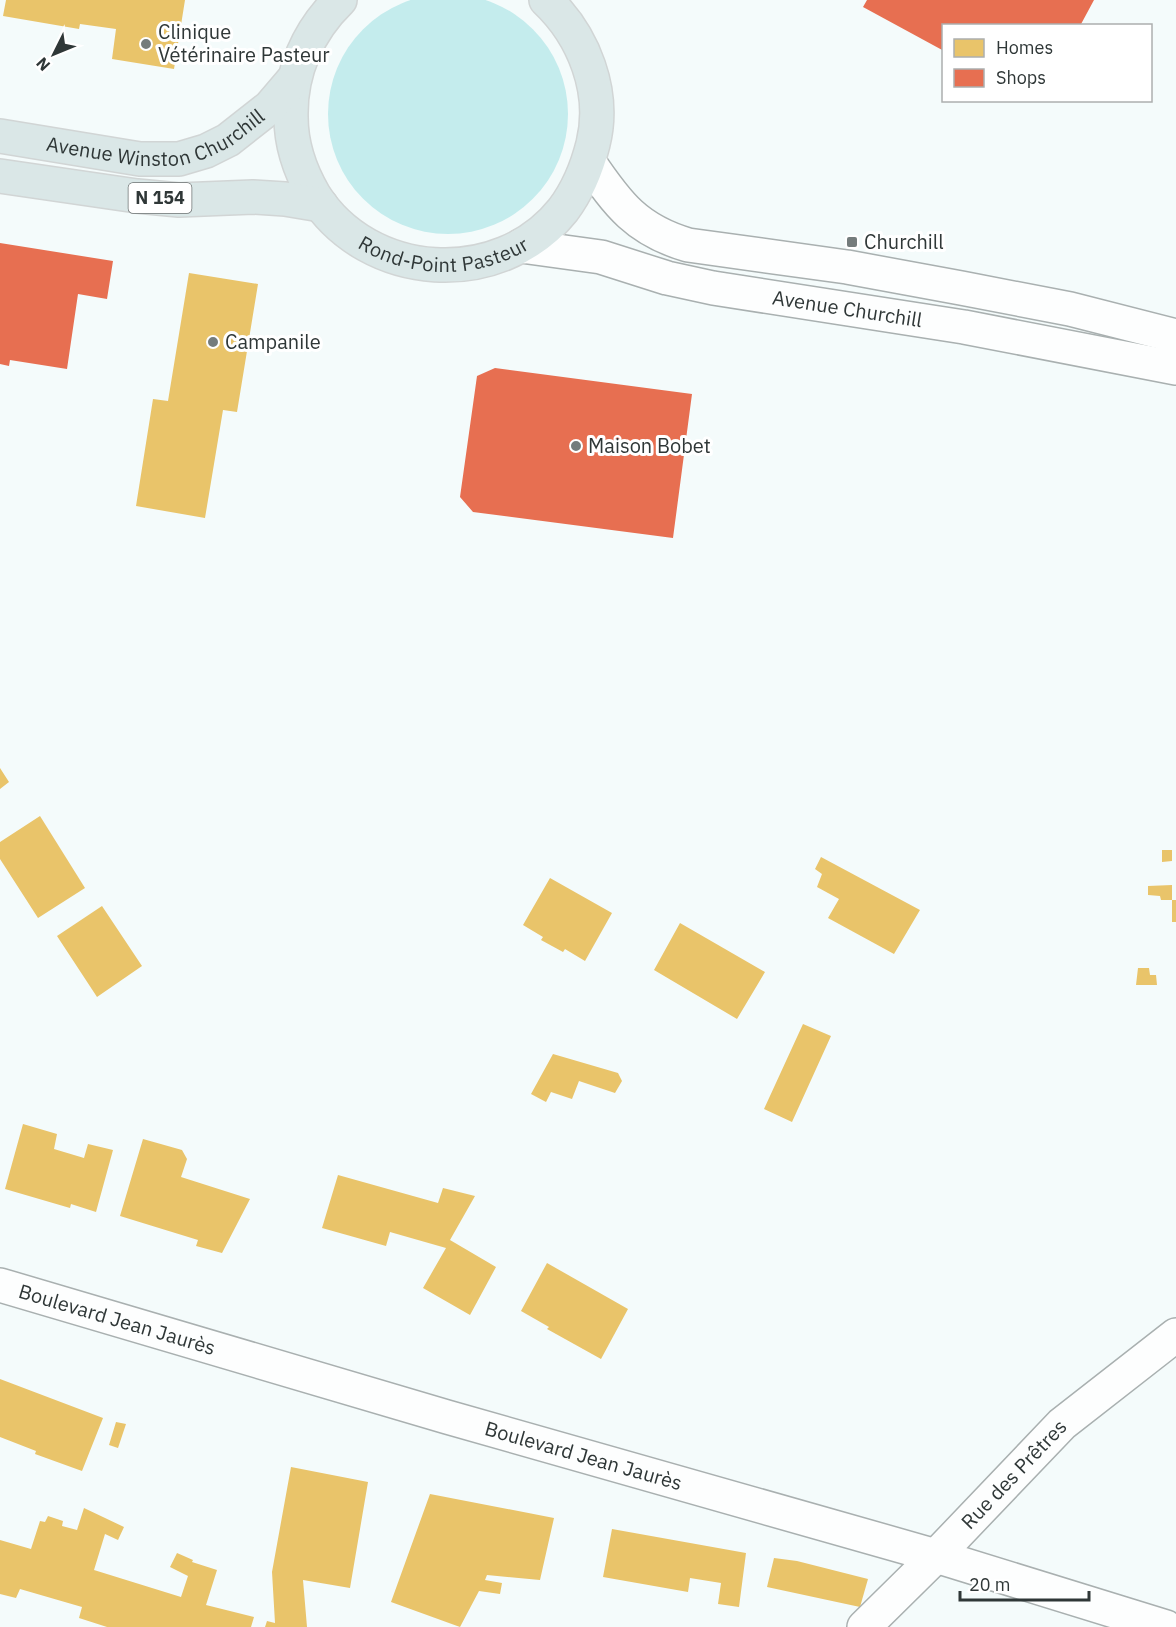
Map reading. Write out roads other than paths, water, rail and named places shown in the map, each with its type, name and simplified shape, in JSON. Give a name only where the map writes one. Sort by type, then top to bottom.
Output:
[{"type":"main road","name":"Rond-Point Pasteur","points":[[340,0],[312,34],[301,56],[290,102],[294,146],[309,186],[321,205],[347,232],[378,252],[414,264],[432,266],[469,264],[487,260],[521,246],[550,224],[563,210],[582,179],[595,138],[597,113],[594,87],[588,63],[560,6]]},
{"type":"main road","name":"Avenue Winston Churchill","points":[[0,136],[141,159],[178,159],[206,151],[228,140],[270,107],[294,80]]},
{"type":"main road","name":"Avenue Winston Churchill","points":[[0,176],[179,200],[253,196],[321,205]]},
{"type":"street","name":"Avenue Churchill","points":[[589,162],[628,213],[655,234],[671,240],[688,245],[847,267],[1027,300],[1176,336]]},
{"type":"street","name":"Avenue Churchill","points":[[521,246],[601,257],[667,278],[713,288],[964,327],[1176,368]]},
{"type":"street","name":"Boulevard Jean Jaurès","points":[[0,1285],[436,1414],[936,1556],[1166,1627]]},
{"type":"street","name":"Rue des Prêtres","points":[[864,1627],[936,1556],[1062,1424],[1176,1335]]},
{"type":"place","name":"Clinique Vétérinaire Pasteur","points":[[146,44]]},
{"type":"place","name":"Churchill","points":[[852,242]]},
{"type":"place","name":"Campanile","points":[[213,342]]},
{"type":"place","name":"Maison Bobet","points":[[576,446]]}]
